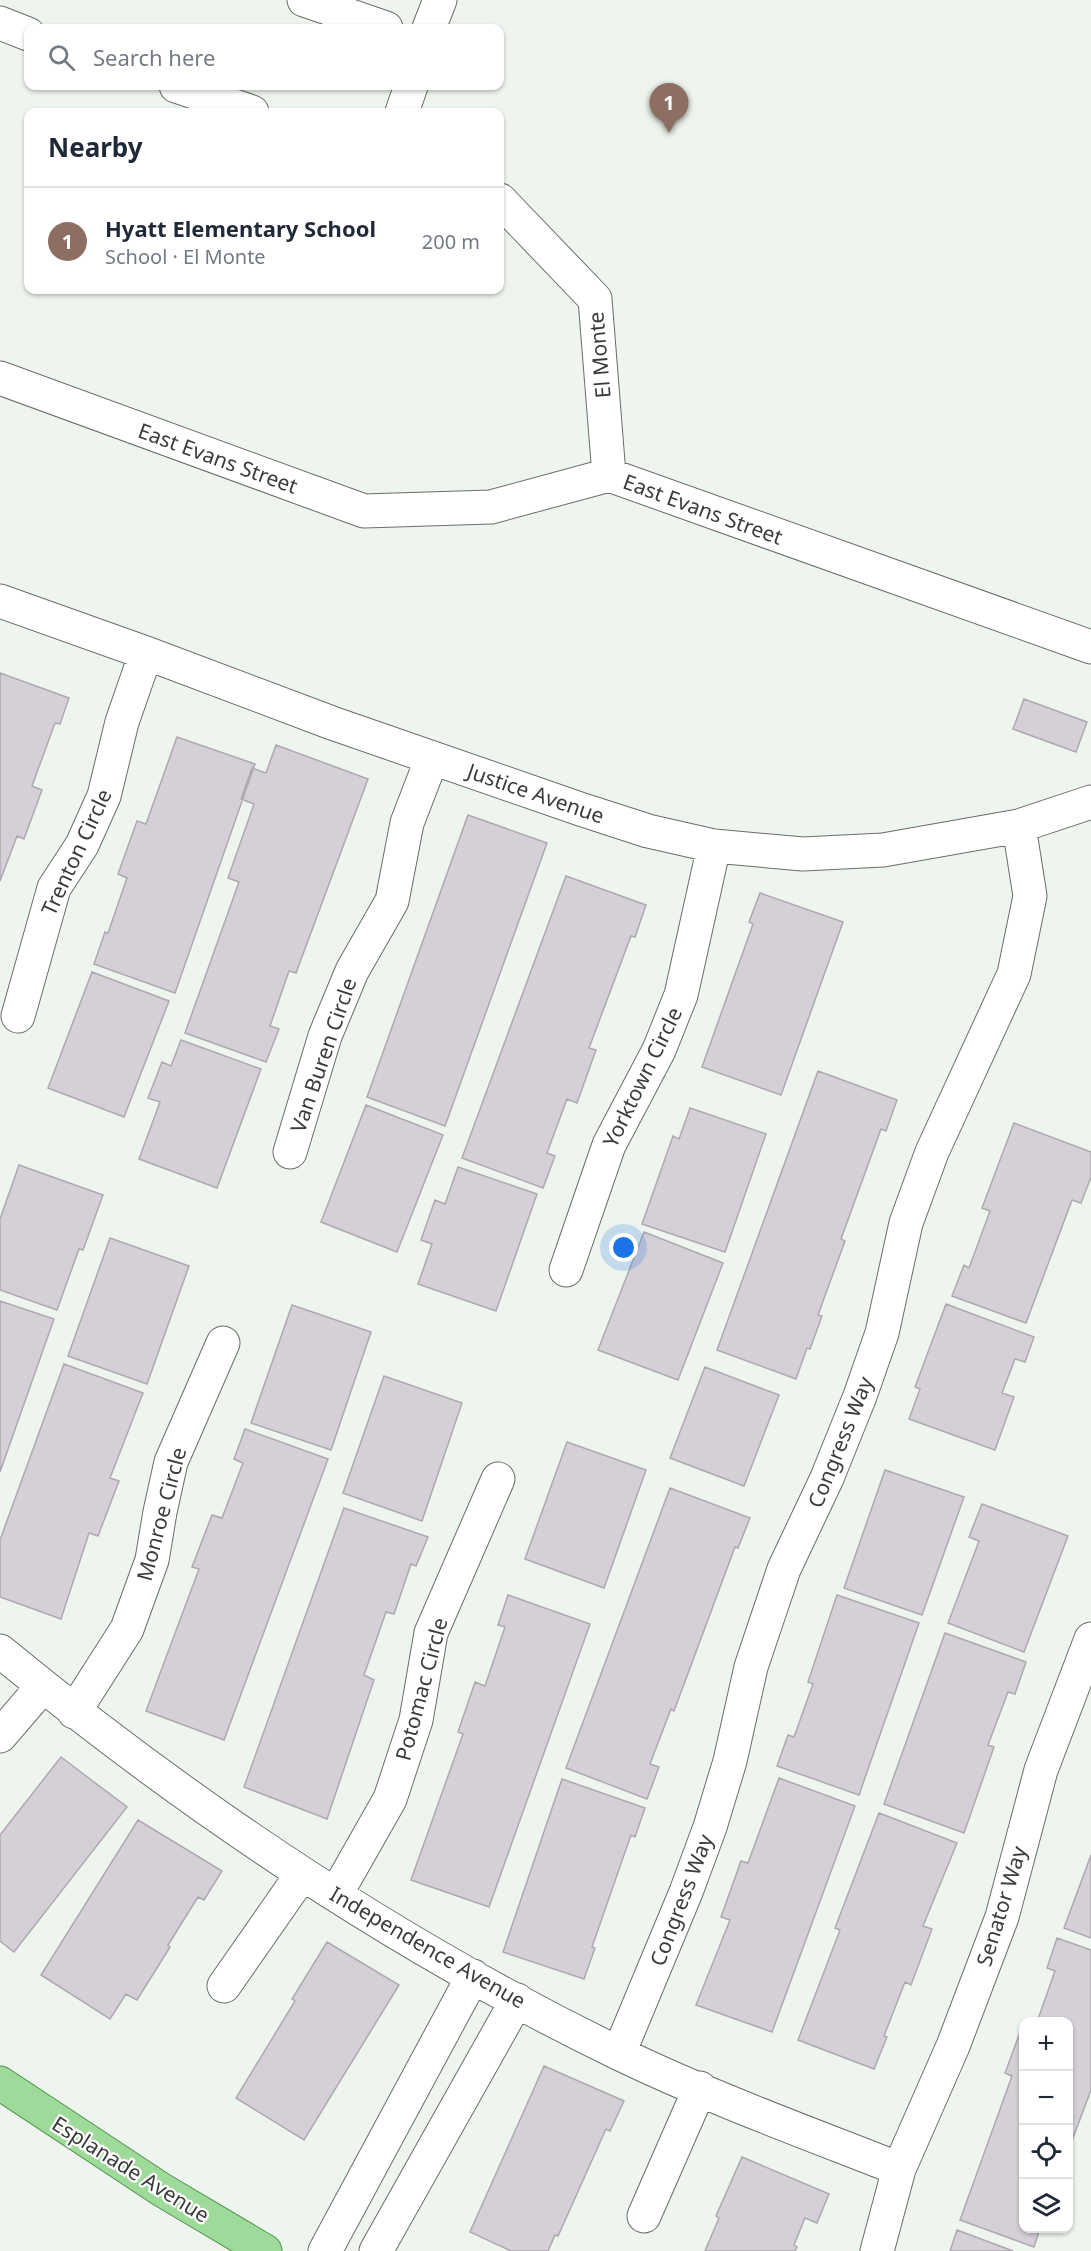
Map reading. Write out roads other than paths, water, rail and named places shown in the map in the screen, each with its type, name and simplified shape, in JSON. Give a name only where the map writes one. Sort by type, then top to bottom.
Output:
[{"type":"main road","name":"Esplanade Avenue","points":[[0,2083],[162,2190],[265,2251]]},
{"type":"street","points":[[304,0],[374,24]]},
{"type":"street","points":[[431,24],[440,0]]},
{"type":"street","points":[[0,24],[24,33]]},
{"type":"street","points":[[188,90],[240,108]]},
{"type":"street","points":[[403,108],[410,90]]},
{"type":"street","name":"El Monte","points":[[504,204],[594,299],[609,475]]},
{"type":"street","name":"East Evans Street","points":[[0,378],[364,511],[491,507],[609,475],[1091,647]]},
{"type":"street","name":"Justice Avenue","points":[[0,601],[432,758],[648,831],[714,846],[803,854],[883,850],[1019,826],[1091,802]]},
{"type":"street","name":"Trenton Circle","points":[[18,1016],[54,888],[82,845],[104,796],[122,722],[146,653]]},
{"type":"street","name":"Van Buren Circle","points":[[290,1152],[325,1036],[338,1003],[352,971],[392,901],[407,824],[432,758]]},
{"type":"street","name":"Congress Way","points":[[619,2053],[686,1892],[710,1827],[730,1761],[750,1667],[784,1569],[827,1478],[864,1386],[882,1333],[906,1223],[933,1152],[1014,974],[1030,896],[1019,826]]},
{"type":"street","name":"Yorktown Circle","points":[[566,1270],[609,1145],[659,1050],[681,995],[714,846]]},
{"type":"street","name":"Monroe Circle","points":[[74,1712],[127,1629],[152,1560],[171,1462],[223,1343]]},
{"type":"street","name":"Potomac Circle","points":[[336,1894],[390,1799],[416,1720],[431,1633],[498,1479]]},
{"type":"street","name":"Senator Way","points":[[877,2251],[899,2169],[953,2046],[1002,1917],[1041,1770],[1091,1639]]},
{"type":"street","name":"Independence Avenue","points":[[0,1651],[74,1712],[239,1833],[302,1874],[473,1976],[619,2053],[899,2169]]},
{"type":"street","points":[[0,1736],[43,1686]]},
{"type":"street","points":[[224,1986],[302,1874]]},
{"type":"street","points":[[325,2251],[473,1976]]},
{"type":"street","points":[[376,2251],[517,2000]]},
{"type":"street","points":[[644,2216],[700,2088]]},
{"type":"place","name":"Hyatt Elementary School","points":[[669,133]]}]
